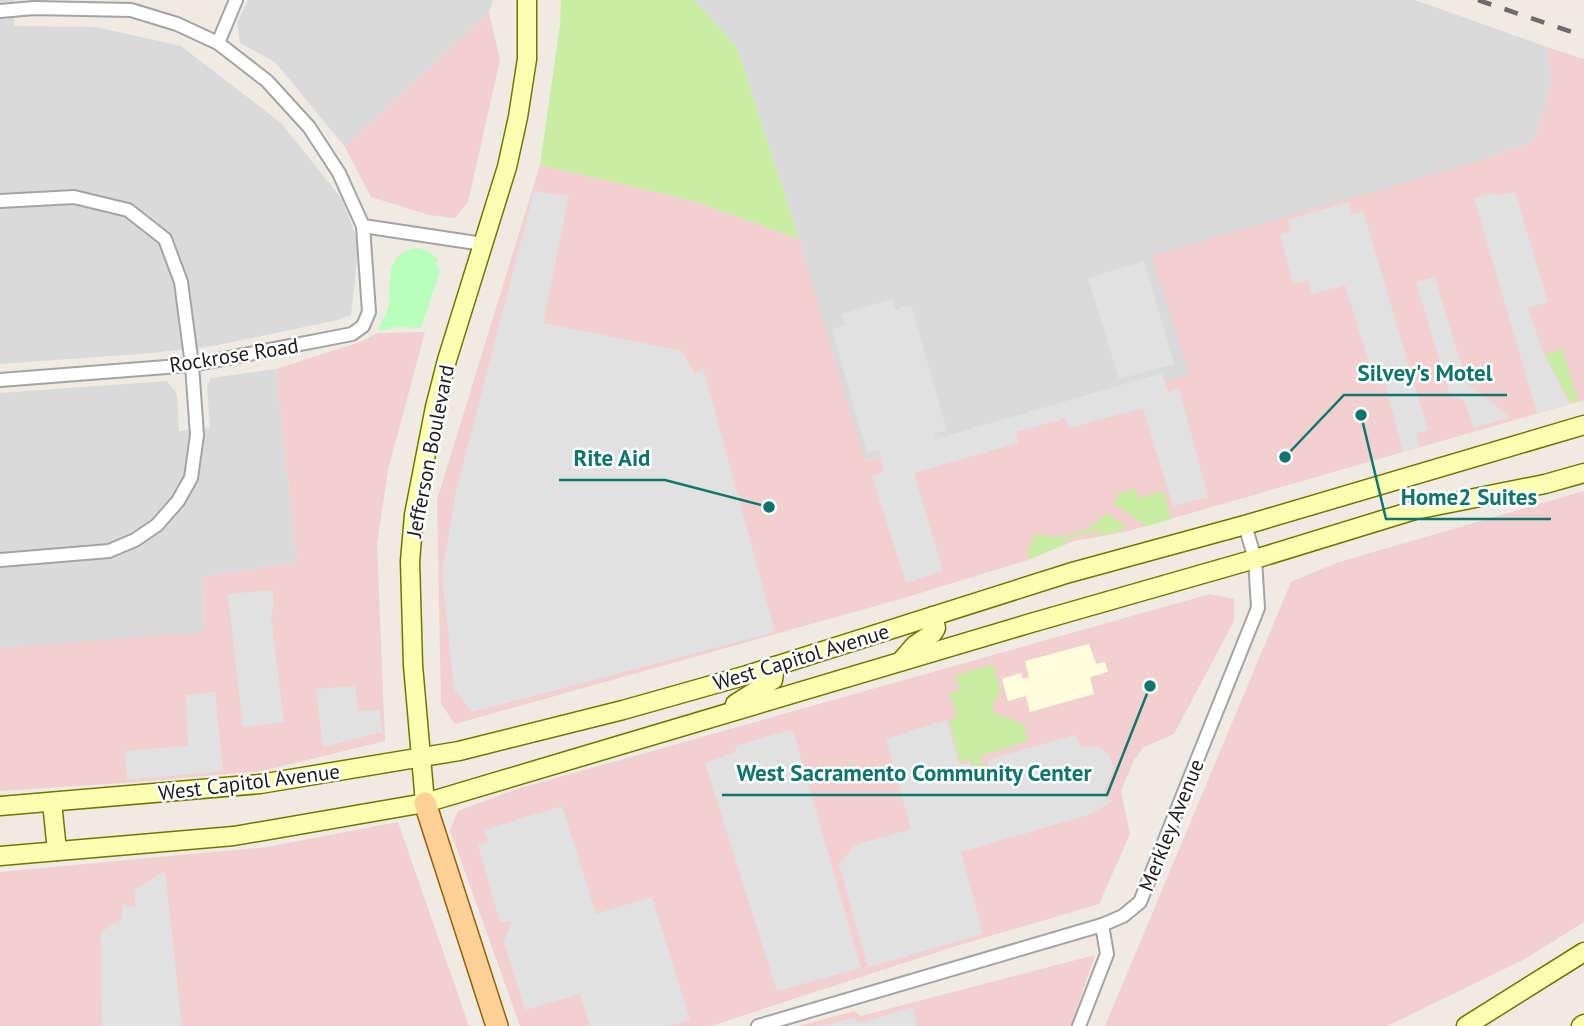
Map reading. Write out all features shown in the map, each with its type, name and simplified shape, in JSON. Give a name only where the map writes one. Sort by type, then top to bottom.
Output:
[{"type":"main road","name":"Jefferson Boulevard","points":[[498,1026],[425,803],[413,665],[411,587],[414,515],[441,383],[507,167],[518,117],[527,59],[527,0]]},
{"type":"main road","name":"West Capitol Avenue","points":[[0,806],[260,784],[459,751],[623,710],[775,666],[1069,573],[1245,525],[1584,425]]},
{"type":"main road","name":"West Capitol Avenue","points":[[0,856],[233,836],[425,803],[1415,510],[1545,484],[1584,473]]},
{"type":"main road","points":[[901,661],[918,642],[933,633],[936,628],[933,616]]},
{"type":"main road","points":[[718,715],[773,680],[775,666]]},
{"type":"main road","points":[[52,802],[57,851]]},
{"type":"main road","points":[[1466,1026],[1584,952]]},
{"type":"street","points":[[218,43],[236,0]]},
{"type":"street","points":[[0,10],[34,4],[131,10],[177,24],[218,43],[267,81],[309,127],[339,173],[363,226],[483,244]]},
{"type":"street","points":[[0,201],[74,197],[128,210],[165,239],[181,282],[192,365],[197,435],[191,478],[178,501],[157,525],[135,540],[109,551],[0,560]]},
{"type":"street","name":"Rockrose Road","points":[[0,380],[192,365],[352,334],[363,326],[369,312],[370,296],[363,226]]},
{"type":"street","name":"Merkley Avenue","points":[[758,1026],[1102,925],[1123,916],[1140,902],[1258,608],[1255,559],[1245,525]]},
{"type":"street","points":[[1079,1026],[1107,954],[1102,925]]},
{"type":"shaded area","points":[[0,0],[14,0],[14,26],[96,27],[181,46],[281,123],[342,199],[359,244],[351,315],[218,345],[152,353],[0,364]]},
{"type":"shaded area","points":[[248,0],[493,0],[489,12],[345,147],[275,62],[240,43],[237,22]]},
{"type":"shaded area","points":[[694,0],[1415,0],[1547,47],[1552,81],[1534,141],[1485,159],[1191,375],[864,461],[799,239],[737,47]]},
{"type":"shaded area","points":[[489,12],[500,60],[468,202],[455,218],[429,215],[371,197],[345,147]]},
{"type":"shaded area","points":[[1547,47],[1584,59],[1584,400],[1125,532],[1074,541],[1028,560],[904,598],[455,724],[441,704],[437,500],[540,165],[691,200],[799,239],[865,461],[1190,375],[1151,256],[1485,159],[1534,141],[1552,81]]},
{"type":"shaded area","points":[[534,191],[569,196],[543,323],[682,351],[695,374],[703,368],[775,632],[472,712],[454,689],[442,573],[456,491]]},
{"type":"shaded area","points":[[1515,192],[1548,302],[1528,308],[1544,355],[1570,404],[1537,413],[1474,198]]},
{"type":"shaded area","points":[[1349,202],[1352,214],[1363,211],[1428,430],[1416,433],[1420,447],[1403,452],[1385,383],[1376,385],[1345,285],[1312,294],[1308,280],[1293,284],[1280,235],[1291,231],[1287,220]]},
{"type":"shaded area","points":[[1144,261],[1174,364],[1119,379],[1088,278]]},
{"type":"shaded area","points":[[1435,277],[1466,382],[1510,417],[1474,428],[1464,400],[1450,395],[1416,282]]},
{"type":"shaded area","points":[[892,299],[896,310],[911,305],[947,431],[934,433],[936,439],[1162,373],[1168,392],[1179,388],[1208,497],[1173,506],[1143,408],[1069,428],[1066,418],[1016,432],[1018,443],[914,473],[943,571],[906,583],[872,476],[884,472],[879,450],[867,453],[832,329],[845,325],[842,314]]},
{"type":"shaded area","points":[[425,332],[388,470],[377,544],[385,741],[262,771],[0,791],[0,648],[204,632],[203,577],[297,562],[276,369],[363,341],[377,333]]},
{"type":"shaded area","points":[[276,369],[297,562],[203,577],[204,633],[0,648],[0,393],[167,381],[177,394],[179,431],[210,428],[207,386],[211,378]]},
{"type":"shaded area","points":[[1584,491],[1584,922],[1523,960],[1387,1026],[1105,1026],[1291,582],[1339,562]]},
{"type":"shaded area","points":[[273,590],[271,616],[284,722],[243,727],[228,594]]},
{"type":"shaded area","points":[[1210,594],[1234,599],[1234,621],[1174,734],[1144,747],[1134,760],[1121,791],[1130,834],[1099,904],[953,947],[711,1026],[520,1026],[450,830],[458,811],[517,789]]},
{"type":"shaded area","points":[[1089,644],[1096,664],[1105,662],[1108,672],[1090,677],[1094,694],[1030,712],[1026,696],[1008,701],[1002,679],[1021,673],[1023,679],[1029,677],[1025,661]]},
{"type":"shaded area","points":[[355,686],[358,711],[380,710],[382,732],[323,747],[316,689]]},
{"type":"shaded area","points":[[215,692],[223,771],[127,780],[125,751],[188,746],[186,695]]},
{"type":"shaded area","points":[[947,720],[959,765],[970,762],[975,776],[990,771],[987,760],[1075,735],[1081,747],[1100,747],[1110,756],[1114,768],[1104,791],[1112,801],[1091,814],[961,852],[983,934],[868,967],[839,864],[855,845],[911,829],[886,739]]},
{"type":"shaded area","points":[[789,730],[794,734],[861,968],[777,991],[705,763],[736,752],[735,746]]},
{"type":"shaded area","points":[[562,806],[596,914],[652,897],[690,1020],[669,1026],[590,1026],[580,994],[525,1010],[504,942],[512,921],[500,922],[478,845],[488,842],[484,830]]},
{"type":"shaded area","points":[[398,822],[469,1026],[0,1026],[0,872],[267,847]]},
{"type":"shaded area","points":[[165,871],[182,1026],[102,1026],[101,932],[122,919],[122,904],[136,908],[134,890]]},
{"type":"shaded area","points":[[1095,955],[1071,1026],[798,1026],[854,1011],[861,1016]]},
{"type":"shaded area","points":[[913,1007],[917,1026],[822,1026],[852,1018],[860,1023]]},
{"type":"green space","points":[[561,0],[694,0],[737,47],[799,239],[691,200],[540,165],[560,25]]},
{"type":"green space","points":[[419,248],[439,260],[436,263],[440,271],[421,328],[398,327],[381,331],[378,329],[388,308],[394,262],[407,251]]},
{"type":"green space","points":[[1562,349],[1578,401],[1571,403],[1545,355]]},
{"type":"green space","points":[[1135,488],[1138,498],[1164,491],[1171,519],[1147,526],[1114,504],[1120,493]]},
{"type":"green space","points":[[1107,513],[1125,526],[1122,531],[1083,538],[1101,532],[1100,529],[1064,540],[1064,543],[1070,542],[1030,559],[1027,555],[1035,534],[1055,537],[1074,534],[1091,526]]},
{"type":"green space","points":[[993,664],[1000,689],[991,711],[1024,725],[1028,741],[980,756],[983,768],[974,771],[971,759],[960,762],[949,721],[957,718],[950,693],[960,690],[956,675]]},
{"type":"railway","points":[[1478,0],[1584,36]]},
{"type":"place","name":"Home2 Suites","points":[[1361,415]]},
{"type":"place","name":"Silvey's Motel","points":[[1285,457]]},
{"type":"place","name":"Rite Aid","points":[[769,507]]},
{"type":"place","name":"West Sacramento Community Center","points":[[1150,686]]}]
